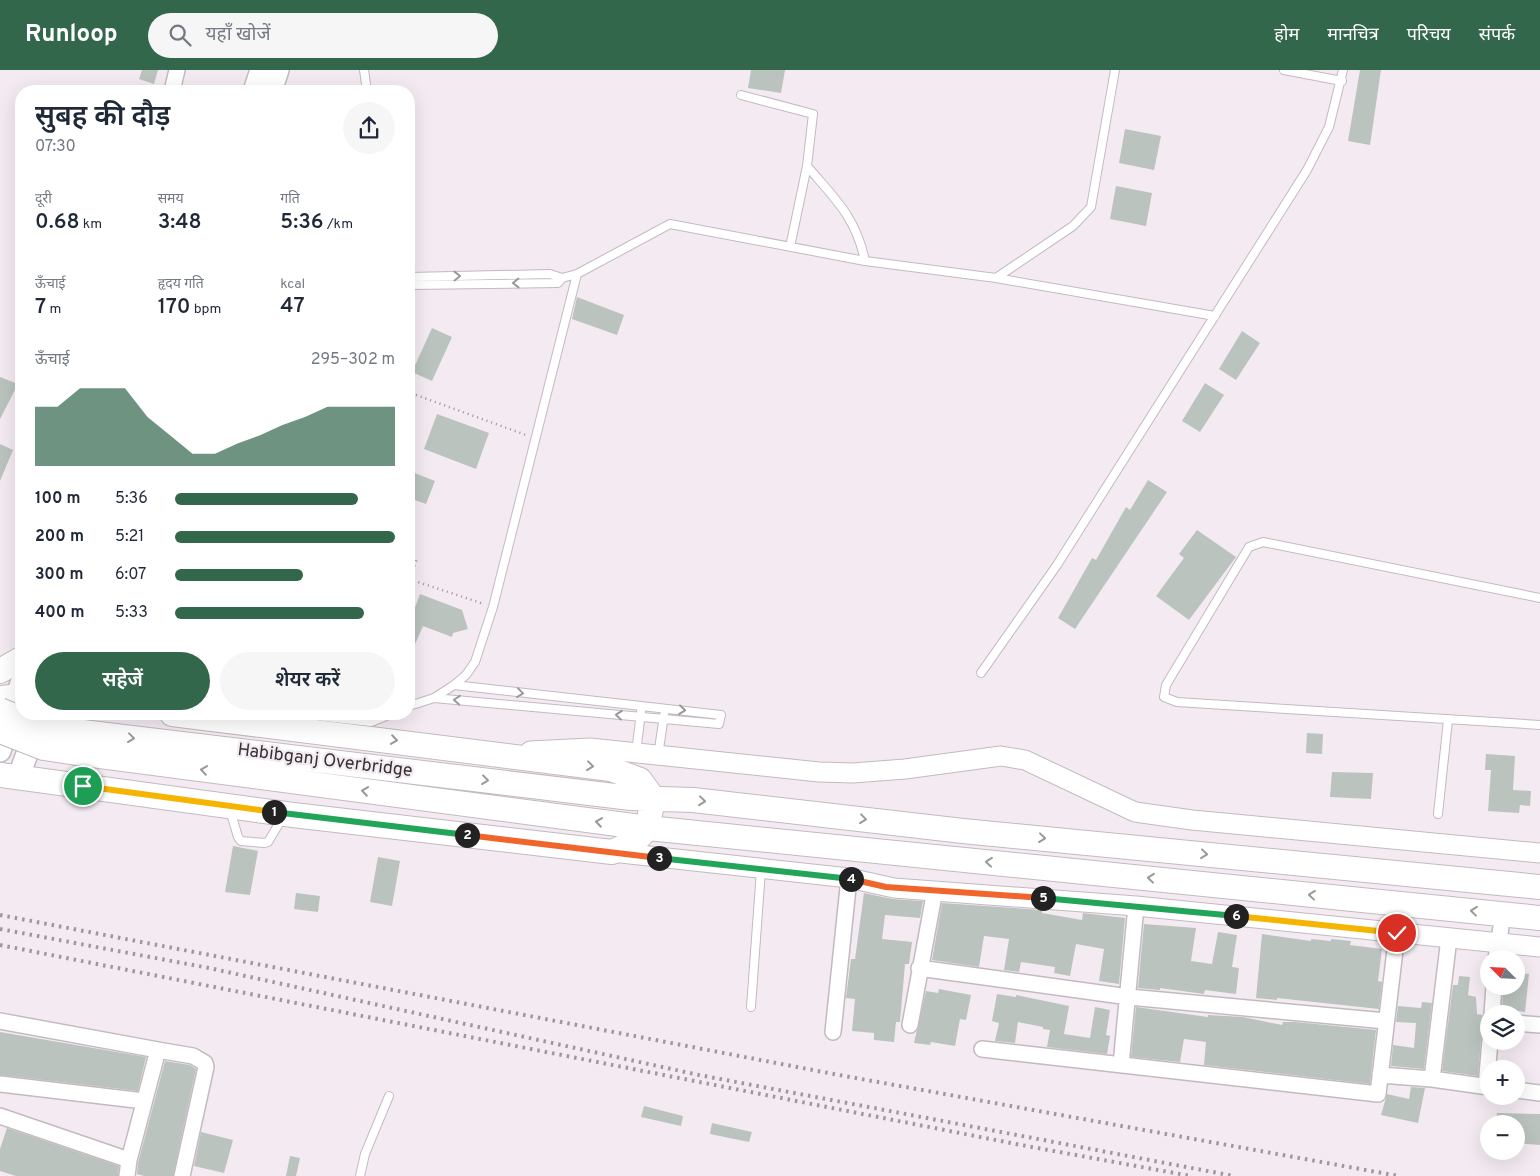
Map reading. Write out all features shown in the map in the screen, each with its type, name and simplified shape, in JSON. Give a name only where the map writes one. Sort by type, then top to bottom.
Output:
[{"type":"main road","points":[[256,85],[262,70]]},
{"type":"main road","points":[[272,85],[278,70]]},
{"type":"main road","points":[[0,671],[15,662]]},
{"type":"main road","points":[[0,751],[12,697]]},
{"type":"main road","name":"Habibganj Overbridge","points":[[36,720],[44,728],[631,798],[653,798],[1540,888]]},
{"type":"main road","points":[[39,720],[9,777],[285,814],[612,852],[630,844],[648,828],[653,798],[640,780],[611,769],[222,720]]},
{"type":"main road","name":"Habibganj Overbridge","points":[[0,731],[44,748],[648,828],[1540,918]]},
{"type":"street","points":[[173,85],[177,70]]},
{"type":"street","points":[[494,753],[590,748],[819,772],[854,773],[1001,756],[1025,760],[1135,812],[1192,820],[1540,853]]},
{"type":"street","points":[[612,852],[849,878],[886,887],[1136,906],[1449,938],[1493,950]]},
{"type":"street","points":[[833,1032],[849,878]]},
{"type":"street","points":[[910,1026],[919,968],[935,890]]},
{"type":"street","points":[[1121,1064],[1129,997],[1136,906]]},
{"type":"street","points":[[1497,950],[1503,914]]},
{"type":"street","points":[[982,1049],[1378,1094],[1397,933]]},
{"type":"street","points":[[1432,1079],[1449,938]]},
{"type":"street","points":[[1508,950],[1540,947]]},
{"type":"street","points":[[919,968],[1129,997],[1386,1021]]},
{"type":"street","points":[[0,1021],[193,1056],[205,1063],[206,1067],[182,1176]]},
{"type":"street","points":[[1525,1024],[1540,1025]]},
{"type":"street","points":[[126,1176],[158,1050]]},
{"type":"street","points":[[1380,1075],[1432,1079],[1480,1086]]},
{"type":"street","points":[[0,1084],[144,1101]]},
{"type":"street","points":[[1525,1091],[1540,1093]]},
{"type":"street","points":[[0,1116],[129,1160]]},
{"type":"lane","points":[[364,70],[365,85]]},
{"type":"lane","points":[[996,278],[1073,226],[1091,207],[1115,70]]},
{"type":"lane","points":[[1284,70],[1342,81]]},
{"type":"lane","points":[[981,673],[1057,566],[1318,152],[1329,127],[1342,81],[1343,70]]},
{"type":"lane","points":[[741,95],[813,114],[807,166],[790,247]]},
{"type":"lane","points":[[807,166],[846,212],[860,239],[865,261]]},
{"type":"lane","points":[[415,285],[556,283],[562,278],[578,274],[670,224],[865,261],[996,278],[1215,316]]},
{"type":"lane","points":[[415,277],[550,274],[562,278]]},
{"type":"lane","points":[[415,704],[434,698],[454,685],[466,675],[475,662],[493,607],[578,274]]},
{"type":"lane","points":[[1540,598],[1263,542],[1248,547],[1166,685],[1164,696],[1177,702],[1540,725]]},
{"type":"lane","points":[[434,698],[719,724],[721,715],[454,685]]},
{"type":"lane","points":[[636,753],[642,706]]},
{"type":"lane","points":[[658,756],[665,709]]},
{"type":"lane","points":[[353,720],[371,722],[376,720]]},
{"type":"lane","points":[[1438,814],[1448,720]]},
{"type":"lane","points":[[229,806],[238,837],[241,841],[268,842],[285,814]]},
{"type":"lane","points":[[751,1007],[761,869]]},
{"type":"lane","points":[[360,1176],[365,1154],[389,1096]]},
{"type":"path","points":[[416,395],[537,439]]},
{"type":"path","points":[[415,581],[493,607]]},
{"type":"building","points":[[142,70],[158,70],[154,84],[139,79]]},
{"type":"building","points":[[751,70],[785,70],[781,93],[748,88]]},
{"type":"building","points":[[1360,70],[1381,70],[1370,145],[1348,141]]},
{"type":"building","points":[[1125,129],[1161,136],[1154,170],[1119,163]]},
{"type":"building","points":[[1116,186],[1152,193],[1146,226],[1110,219]]},
{"type":"building","points":[[577,297],[624,315],[617,335],[572,319]]},
{"type":"building","points":[[432,328],[452,337],[432,381],[415,373],[415,365]]},
{"type":"building","points":[[1242,331],[1260,343],[1236,380],[1219,369]]},
{"type":"building","points":[[0,377],[15,383],[15,390],[0,419]]},
{"type":"building","points":[[1205,383],[1224,395],[1200,432],[1182,421]]},
{"type":"building","points":[[437,414],[489,433],[476,469],[424,449]]},
{"type":"building","points":[[0,444],[13,450],[0,481]]},
{"type":"building","points":[[415,473],[435,481],[426,504],[415,500]]},
{"type":"building","points":[[1148,480],[1167,492],[1075,629],[1058,618],[1092,558],[1096,560],[1126,507],[1130,510]]},
{"type":"building","points":[[1197,530],[1236,557],[1189,620],[1156,596],[1184,558],[1179,554]]},
{"type":"building","points":[[420,594],[462,610],[468,629],[453,633],[452,637],[423,626],[415,644],[415,608]]},
{"type":"building","points":[[1307,733],[1323,734],[1322,754],[1306,753]]},
{"type":"building","points":[[1486,754],[1515,756],[1513,790],[1531,791],[1530,806],[1520,805],[1519,813],[1488,811],[1491,770],[1485,770]]},
{"type":"building","points":[[1332,772],[1373,773],[1371,799],[1330,797]]},
{"type":"building","points":[[233,846],[258,851],[250,895],[225,892]]},
{"type":"building","points":[[378,857],[400,861],[392,906],[370,902]]},
{"type":"building","points":[[296,893],[320,896],[318,912],[294,909]]},
{"type":"building","points":[[864,893],[892,899],[923,901],[920,918],[885,915],[882,939],[912,942],[909,964],[905,964],[900,1022],[896,1022],[894,1042],[874,1040],[874,1033],[852,1031],[855,999],[846,998],[851,959],[855,959]]},
{"type":"building","points":[[942,903],[1042,910],[1042,913],[1082,920],[1083,913],[1125,918],[1119,984],[1099,981],[1104,949],[1076,944],[1070,976],[1054,973],[1055,967],[1021,962],[1019,972],[1004,970],[1009,939],[984,936],[979,967],[932,960]]},
{"type":"building","points":[[1144,924],[1196,928],[1191,961],[1212,964],[1218,932],[1237,935],[1232,967],[1239,968],[1236,994],[1205,990],[1204,994],[1160,988],[1160,990],[1138,988]]},
{"type":"building","points":[[1262,934],[1311,941],[1311,939],[1331,941],[1331,939],[1351,941],[1350,945],[1382,949],[1378,981],[1382,982],[1379,1009],[1277,998],[1277,1000],[1256,998]]},
{"type":"building","points":[[1525,974],[1529,974],[1525,1012],[1525,1005],[1502,1005],[1503,995],[1525,995]]},
{"type":"building","points":[[1459,976],[1470,977],[1468,995],[1476,997],[1477,1014],[1480,1014],[1478,1076],[1442,1071],[1453,985],[1458,985]]},
{"type":"building","points":[[939,989],[971,995],[966,1020],[960,1019],[955,1046],[931,1042],[930,1045],[914,1043],[926,991],[938,993]]},
{"type":"building","points":[[997,994],[1016,997],[1016,995],[1069,1006],[1064,1034],[1090,1038],[1095,1007],[1110,1010],[1106,1035],[1110,1036],[1107,1054],[1047,1047],[1050,1030],[1018,1022],[1015,1043],[995,1041],[999,1023],[992,1021]]},
{"type":"building","points":[[1422,1002],[1432,1003],[1424,1069],[1391,1066],[1393,1045],[1414,1048],[1416,1023],[1396,1022],[1398,1006],[1421,1008]]},
{"type":"building","points":[[1136,1007],[1208,1017],[1208,1015],[1243,1017],[1282,1025],[1283,1022],[1295,1022],[1376,1030],[1370,1084],[1204,1065],[1206,1042],[1184,1039],[1180,1062],[1131,1057]]},
{"type":"building","points":[[0,1032],[146,1057],[138,1091],[0,1075]]},
{"type":"building","points":[[165,1061],[190,1065],[196,1069],[173,1176],[144,1176],[137,1174],[138,1163]]},
{"type":"building","points":[[1411,1087],[1425,1088],[1418,1123],[1381,1115],[1387,1094],[1409,1099]]},
{"type":"building","points":[[644,1106],[683,1116],[681,1126],[641,1117]]},
{"type":"building","points":[[1497,1113],[1540,1114],[1540,1145],[1525,1144],[1525,1115],[1497,1115]]},
{"type":"building","points":[[712,1123],[752,1132],[749,1142],[710,1134]]},
{"type":"building","points":[[7,1128],[119,1166],[118,1176],[16,1176],[0,1171],[0,1149]]},
{"type":"building","points":[[201,1132],[233,1140],[224,1173],[194,1166]]},
{"type":"building","points":[[290,1156],[300,1158],[296,1176],[286,1176]]},
{"type":"railway","points":[[0,915],[839,1075],[1399,1176]]},
{"type":"railway","points":[[0,929],[209,968],[699,1075],[1234,1176]]},
{"type":"railway","points":[[0,945],[1021,1145],[1191,1176]]},
{"type":"route","points":[[83,786],[293,815],[849,878],[886,887],[1136,906],[1397,933]]}]
